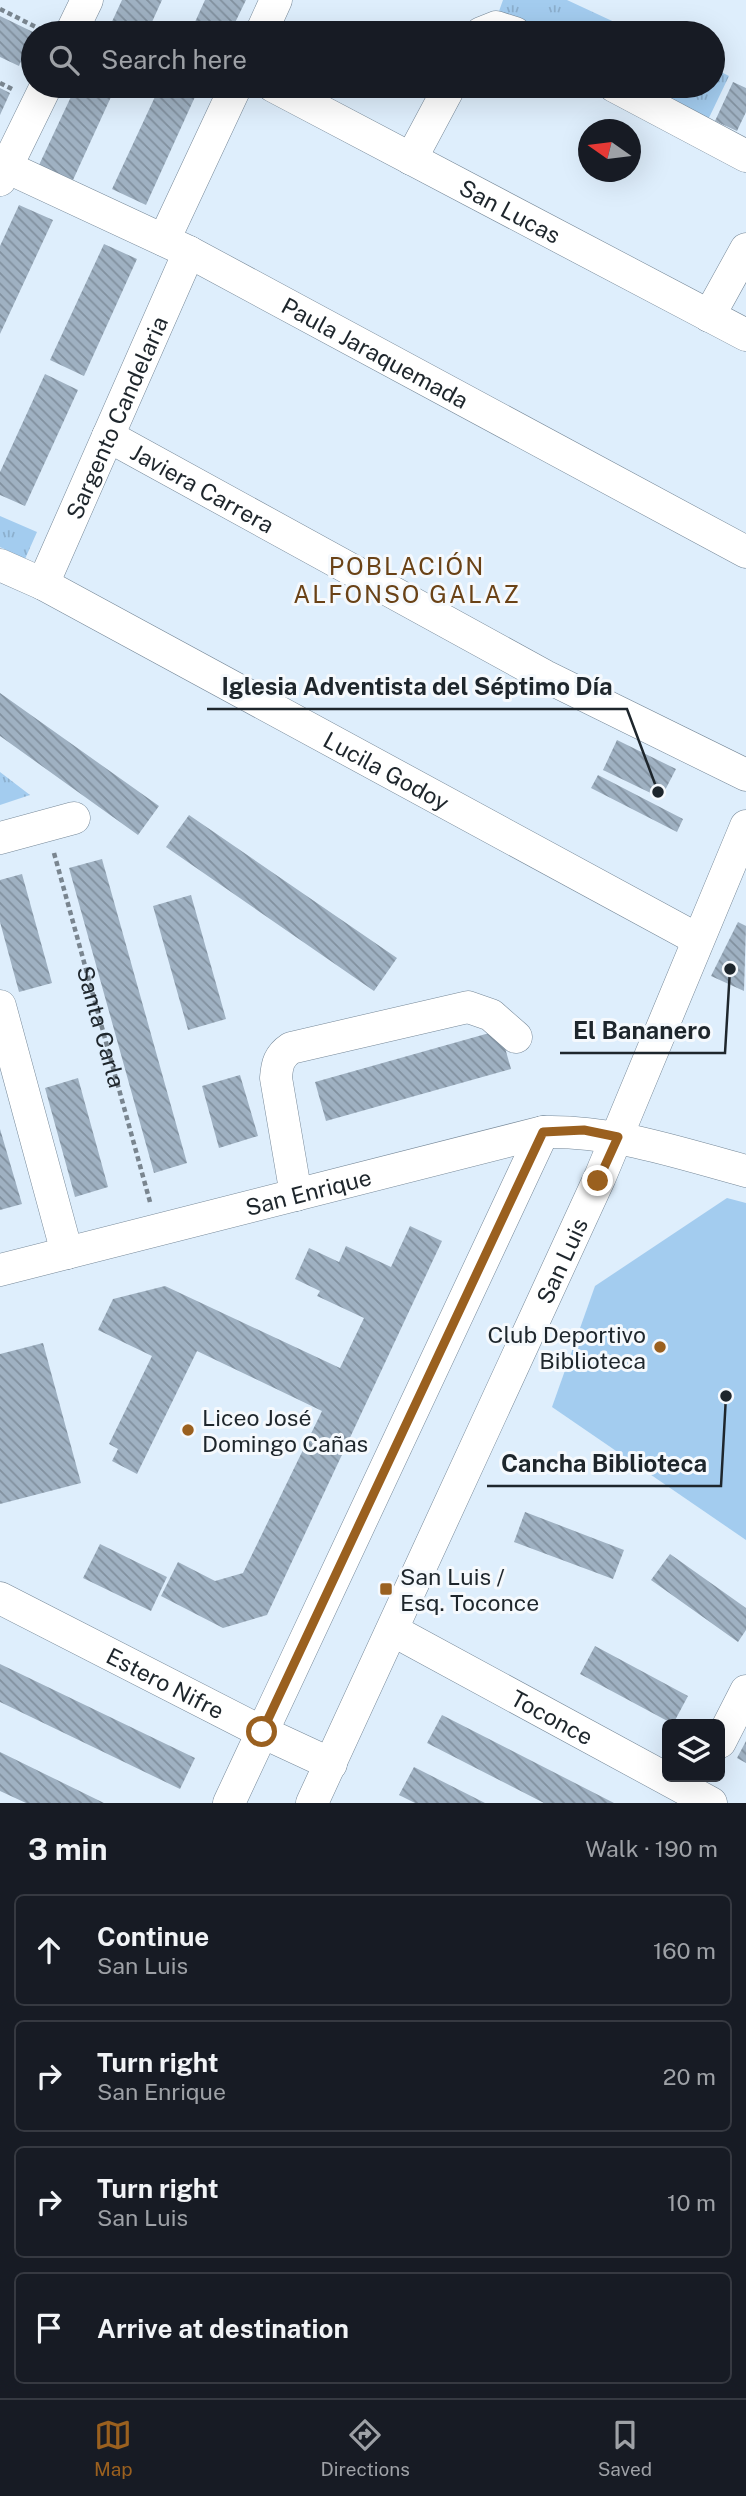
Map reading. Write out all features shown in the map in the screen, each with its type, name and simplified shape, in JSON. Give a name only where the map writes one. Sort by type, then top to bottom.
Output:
[{"type":"street","points":[[77,21],[87,0]]},
{"type":"street","points":[[266,21],[276,0]]},
{"type":"street","points":[[2,171],[40,98]]},
{"type":"street","name":"Sargento Candelaria","points":[[43,584],[108,436],[232,98]]},
{"type":"street","name":"San Lucas","points":[[296,98],[746,335]]},
{"type":"street","points":[[411,159],[444,98]]},
{"type":"street","points":[[637,98],[746,156]]},
{"type":"street","name":"Paula Jaraquemada","points":[[2,171],[177,246],[746,552]]},
{"type":"street","points":[[709,316],[746,248]]},
{"type":"street","name":"Javiera Carrera","points":[[108,436],[545,676],[746,775]]},
{"type":"street","name":"Lucila Godoy","points":[[0,565],[43,584],[697,939]]},
{"type":"street","points":[[0,838],[60,821]]},
{"type":"street","name":"San Luis","points":[[312,1803],[394,1630],[618,1137],[697,939],[746,826]]},
{"type":"street","points":[[0,1006],[66,1253]]},
{"type":"street","points":[[296,1195],[276,1078],[277,1065],[282,1054],[291,1048],[468,1007],[491,1015],[516,1037]]},
{"type":"street","name":"San Enrique","points":[[0,1270],[543,1132],[584,1130],[746,1171]]},
{"type":"street","points":[[229,1803],[543,1132]]},
{"type":"street","name":"Estero Nifre","points":[[0,1598],[262,1732],[331,1764]]},
{"type":"street","name":"Toconce","points":[[394,1630],[699,1794]]},
{"type":"street","points":[[725,1732],[746,1691]]},
{"type":"path","points":[[0,9],[24,21]]},
{"type":"path","name":"Santa Carla","points":[[60,821],[157,1230]]},
{"type":"green space","points":[[503,0],[567,0],[612,21],[509,21],[498,14]]},
{"type":"green space","points":[[655,98],[718,98],[706,124]]},
{"type":"green space","points":[[0,516],[37,532],[25,559],[0,547]]},
{"type":"green space","points":[[0,772],[30,795],[0,805]]},
{"type":"green space","name":"Club Deportivo Biblioteca","points":[[727,1198],[746,1203],[746,1540],[552,1407],[595,1286]]},
{"type":"building","points":[[122,0],[162,0],[152,21],[112,21]]},
{"type":"building","points":[[205,0],[246,0],[236,21],[195,21]]},
{"type":"building","points":[[0,16],[21,26],[21,61],[19,66],[0,57]]},
{"type":"building","points":[[733,82],[746,88],[746,112],[737,131],[715,121]]},
{"type":"building","points":[[0,88],[10,93],[0,115]]},
{"type":"building","points":[[70,98],[111,98],[73,180],[39,165]]},
{"type":"building","points":[[154,98],[194,98],[146,205],[112,189]]},
{"type":"building","points":[[19,205],[53,220],[0,334],[0,246]]},
{"type":"building","points":[[104,244],[137,259],[84,376],[50,360]]},
{"type":"building","points":[[45,374],[78,390],[25,506],[0,495],[0,472]]},
{"type":"building","points":[[0,693],[159,806],[138,835],[0,736]]},
{"type":"building","points":[[617,740],[676,769],[661,798],[603,770]]},
{"type":"building","points":[[598,775],[683,819],[677,832],[591,788]]},
{"type":"building","points":[[189,815],[397,958],[374,991],[166,847]]},
{"type":"building","points":[[102,859],[187,1163],[154,1173],[69,868]]},
{"type":"building","points":[[22,874],[52,983],[19,992],[0,922],[0,880]]},
{"type":"building","points":[[191,895],[226,1019],[188,1030],[153,906]]},
{"type":"building","points":[[738,922],[746,926],[744,991],[711,976]]},
{"type":"building","points":[[500,1030],[511,1069],[326,1121],[315,1082]]},
{"type":"building","points":[[240,1075],[258,1136],[219,1148],[202,1086]]},
{"type":"building","points":[[78,1078],[108,1187],[75,1197],[45,1088]]},
{"type":"building","points":[[0,1129],[22,1204],[0,1210]]},
{"type":"building","points":[[410,1226],[442,1241],[267,1615],[223,1628],[161,1596],[178,1562],[215,1581],[243,1573],[322,1411],[197,1351],[137,1474],[112,1461],[118,1449],[109,1444],[152,1356],[98,1330],[113,1299],[165,1286],[340,1368],[364,1318],[317,1296],[320,1291],[295,1279],[309,1248],[339,1262],[346,1246],[391,1267]]},
{"type":"building","points":[[43,1343],[81,1483],[0,1504],[0,1354]]},
{"type":"building","points":[[525,1512],[624,1550],[613,1579],[514,1542]]},
{"type":"building","points":[[100,1544],[167,1577],[151,1611],[83,1578]]},
{"type":"building","points":[[670,1554],[746,1608],[746,1630],[738,1642],[651,1580]]},
{"type":"building","points":[[595,1646],[688,1696],[676,1719],[664,1719],[580,1674]]},
{"type":"building","points":[[0,1664],[195,1758],[180,1789],[0,1702]]},
{"type":"building","points":[[442,1715],[614,1803],[544,1803],[427,1743]]},
{"type":"building","points":[[746,1741],[746,1763],[737,1758]]},
{"type":"building","points":[[0,1752],[104,1803],[26,1803],[0,1791]]},
{"type":"building","points":[[414,1767],[485,1803],[415,1803],[399,1795]]},
{"type":"place","name":"Iglesia Adventista del Séptimo Día","points":[[658,792]]},
{"type":"place","name":"El Bananero","points":[[730,969]]},
{"type":"place","name":"Club Deportivo Biblioteca","points":[[660,1347]]},
{"type":"place","name":"Cancha Biblioteca","points":[[726,1396]]},
{"type":"place","name":"Liceo José Domingo Cañas","points":[[188,1430]]},
{"type":"place","name":"San Luis / Esq. Toconce","points":[[386,1589]]},
{"type":"district","name":"POBLACIÓN ALFONSO GALAZ","points":[[407,580]]},
{"type":"route","points":[[262,1732],[543,1132],[584,1130],[618,1137],[598,1181]]}]
